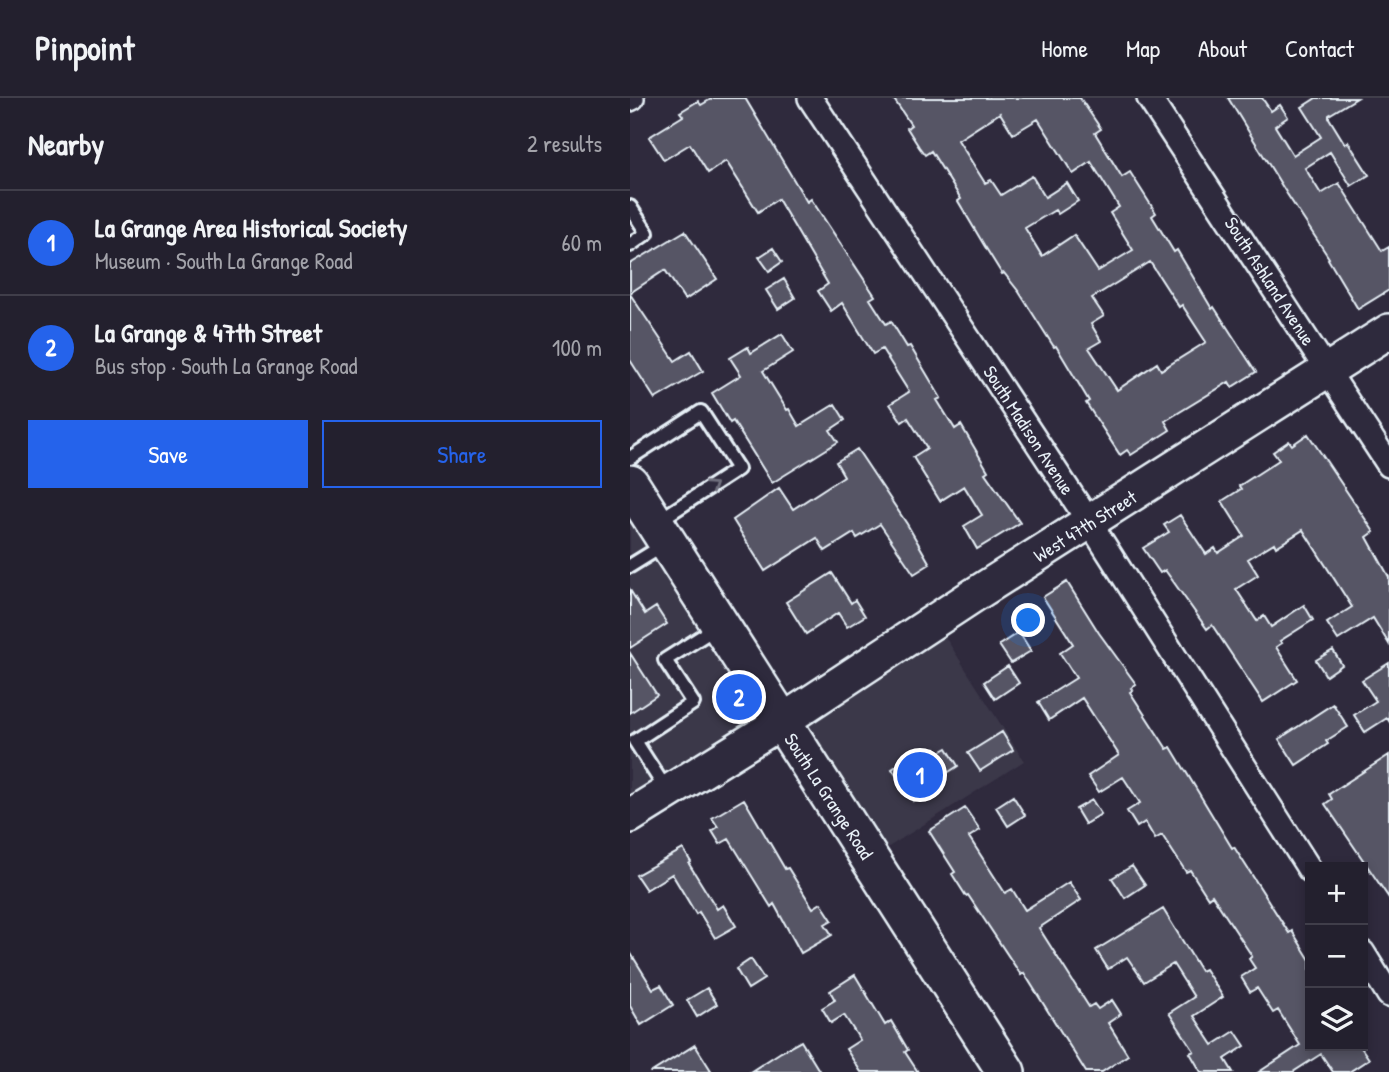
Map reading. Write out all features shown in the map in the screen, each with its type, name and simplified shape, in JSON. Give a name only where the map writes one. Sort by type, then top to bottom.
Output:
[{"type":"main road","name":"West 47th Street","points":[[630,816],[1389,331]]},
{"type":"main road","name":"South La Grange Road","points":[[630,484],[1006,1072]]},
{"type":"street","name":"South Madison Avenue","points":[[810,98],[1090,523],[1305,862]]},
{"type":"street","name":"South Ashland Avenue","points":[[1149,98],[1389,464]]},
{"type":"street","points":[[1368,961],[1389,995]]},
{"type":"lane","points":[[630,207],[647,233],[630,245]]},
{"type":"lane","points":[[630,458],[701,412],[738,469],[661,533],[630,566]]},
{"type":"lane","points":[[668,792],[633,741],[693,703],[665,660],[721,625]]},
{"type":"shaded area","points":[[630,506],[769,723],[630,811]]},
{"type":"shaded area","points":[[937,624],[1024,761],[868,860],[781,727]]},
{"type":"building","points":[[713,98],[745,98],[807,202],[811,199],[875,296],[870,299],[886,324],[891,321],[907,347],[910,346],[941,398],[937,400],[955,429],[961,425],[988,471],[985,473],[1020,523],[977,549],[964,526],[982,515],[964,486],[940,501],[913,457],[927,448],[908,418],[902,422],[890,404],[909,392],[882,349],[873,354],[842,303],[831,311],[818,291],[828,284],[778,199],[758,212],[726,161],[708,173],[690,144],[664,160],[649,137],[683,116],[680,112],[698,101],[701,105]]},
{"type":"building","points":[[893,98],[1080,98],[1101,129],[1095,133],[1122,177],[1130,172],[1156,213],[1152,216],[1174,252],[1177,250],[1212,309],[1214,307],[1256,372],[1232,387],[1229,382],[1165,421],[1170,430],[1131,455],[1127,450],[1120,455],[1086,403],[1089,401],[1056,346],[1054,347],[1019,292],[1004,273],[1002,274],[931,151],[925,155],[919,147],[907,128],[911,125]],"holes":[[[1000,113],[1013,134],[1038,119],[1073,174],[1091,162],[1119,207],[1110,213],[1133,250],[1098,271],[1074,235],[1042,256],[1025,228],[1055,210],[1058,214],[1078,201],[1067,183],[1045,197],[1032,176],[1001,195],[991,180],[985,183],[958,140]],[[1150,262],[1206,342],[1161,370],[1157,363],[1117,390],[1089,348],[1101,341],[1091,324],[1104,316],[1092,298]]]},
{"type":"building","points":[[1228,98],[1262,98],[1271,111],[1280,105],[1288,117],[1275,126],[1293,155],[1321,137],[1302,107],[1316,98],[1357,98],[1329,115],[1329,118],[1369,175],[1351,186],[1330,152],[1305,168],[1321,194],[1339,183],[1382,251],[1389,247],[1389,290],[1358,309]]},
{"type":"building","points":[[685,231],[717,279],[685,300],[665,270],[630,293],[630,264]]},
{"type":"building","points":[[773,248],[782,262],[769,271],[759,257]]},
{"type":"building","points":[[784,279],[795,298],[778,309],[766,290]]},
{"type":"building","points":[[630,294],[675,361],[691,351],[703,371],[655,399],[630,360]]},
{"type":"building","points":[[782,334],[793,352],[763,371],[787,410],[789,409],[799,426],[835,404],[845,420],[830,430],[838,442],[772,483],[712,393],[741,375],[730,358],[748,347],[751,353]]},
{"type":"building","points":[[1308,434],[1374,532],[1367,537],[1389,577],[1389,644],[1373,618],[1338,640],[1327,623],[1352,607],[1303,530],[1276,547],[1274,543],[1248,559],[1258,575],[1236,589],[1257,621],[1264,616],[1271,627],[1304,605],[1313,620],[1280,641],[1282,643],[1276,647],[1297,680],[1263,702],[1212,625],[1207,629],[1165,570],[1160,573],[1143,548],[1169,532],[1164,525],[1180,515],[1206,554],[1215,548],[1218,553],[1244,536],[1222,501],[1241,489],[1239,486],[1279,460],[1273,452],[1289,441],[1292,445]]},
{"type":"building","points":[[857,449],[930,564],[914,574],[880,524],[857,538],[854,533],[825,551],[817,538],[765,571],[733,520],[779,488],[793,509],[844,476],[836,462]]},
{"type":"building","points":[[832,573],[851,603],[855,600],[865,616],[847,627],[838,613],[806,634],[786,602]]},
{"type":"building","points":[[1067,582],[1136,684],[1130,692],[1167,749],[1171,747],[1232,848],[1234,847],[1289,933],[1292,931],[1305,952],[1305,1051],[1363,1051],[1369,1059],[1349,1072],[1333,1072],[1321,1054],[1293,1072],[1259,1072],[1300,1045],[1278,1010],[1273,1013],[1257,988],[1250,992],[1241,977],[1255,968],[1249,959],[1252,956],[1212,895],[1208,898],[1190,870],[1186,872],[1162,835],[1155,839],[1145,822],[1137,827],[1127,811],[1140,803],[1123,777],[1099,792],[1088,776],[1119,755],[1082,698],[1049,720],[1038,702],[1076,678],[1060,653],[1073,644],[1043,597]]},
{"type":"building","points":[[630,590],[645,614],[656,607],[667,624],[630,648]]},
{"type":"building","points":[[1019,632],[1031,651],[1011,663],[999,645]]},
{"type":"building","points":[[1333,650],[1342,665],[1326,676],[1316,660]]},
{"type":"building","points":[[630,653],[657,695],[630,713]]},
{"type":"building","points":[[1389,663],[1389,721],[1387,718],[1365,732],[1354,715],[1376,701],[1362,680]]},
{"type":"building","points":[[1008,666],[1019,683],[995,699],[984,682]]},
{"type":"building","points":[[1333,704],[1348,727],[1296,765],[1279,739]]},
{"type":"building","points":[[1002,732],[1013,750],[980,771],[968,753]]},
{"type":"building","points":[[935,748],[938,753],[947,748],[958,766],[938,779],[941,783],[913,801],[892,769],[920,750],[924,755]]},
{"type":"building","points":[[1389,755],[1389,898],[1368,867],[1368,862],[1364,862],[1325,804],[1332,799],[1329,794]]},
{"type":"building","points":[[1013,796],[1025,815],[1008,826],[996,807]]},
{"type":"building","points":[[744,799],[785,869],[788,868],[813,908],[821,903],[832,920],[825,924],[832,935],[801,953],[774,904],[771,907],[729,839],[720,844],[712,831],[718,827],[712,818]]},
{"type":"building","points":[[1092,800],[1101,814],[1085,824],[1076,809]]},
{"type":"building","points":[[965,808],[980,830],[969,837],[1005,893],[1012,889],[1025,910],[1069,882],[1081,900],[1039,928],[1089,1007],[1094,1004],[1098,1009],[1112,1000],[1121,1014],[1108,1023],[1128,1055],[1102,1072],[1086,1072],[1024,973],[1021,975],[968,895],[966,896],[952,874],[955,872],[929,831]]},
{"type":"building","points":[[683,849],[691,862],[689,864],[717,909],[723,905],[736,926],[715,938],[699,912],[696,914],[672,874],[646,890],[636,875]]},
{"type":"building","points":[[1132,866],[1145,885],[1125,898],[1112,878]]},
{"type":"building","points":[[1163,909],[1201,971],[1205,969],[1223,997],[1194,1016],[1213,1045],[1235,1031],[1245,1046],[1225,1059],[1233,1072],[1201,1072],[1190,1053],[1194,1051],[1169,1013],[1194,997],[1173,964],[1144,982],[1127,957],[1108,969],[1096,950]]},
{"type":"building","points":[[630,952],[653,989],[661,985],[673,1005],[641,1025],[630,1006]]},
{"type":"building","points":[[751,959],[764,979],[748,989],[736,969]]},
{"type":"building","points":[[855,975],[885,1025],[891,1021],[908,1050],[905,1052],[918,1072],[861,1072],[846,1049],[860,1040],[844,1015],[831,1023],[822,1008],[835,1000],[830,991]]},
{"type":"building","points":[[707,988],[717,1004],[697,1017],[687,1000]]},
{"type":"building","points":[[801,1041],[820,1072],[750,1072],[781,1052]]},
{"type":"building","points":[[695,1045],[712,1072],[652,1072]]},
{"type":"place","name":"La Grange & 47th Street","points":[[739,697]]},
{"type":"place","name":"La Grange Area Historical Society","points":[[920,775]]}]
